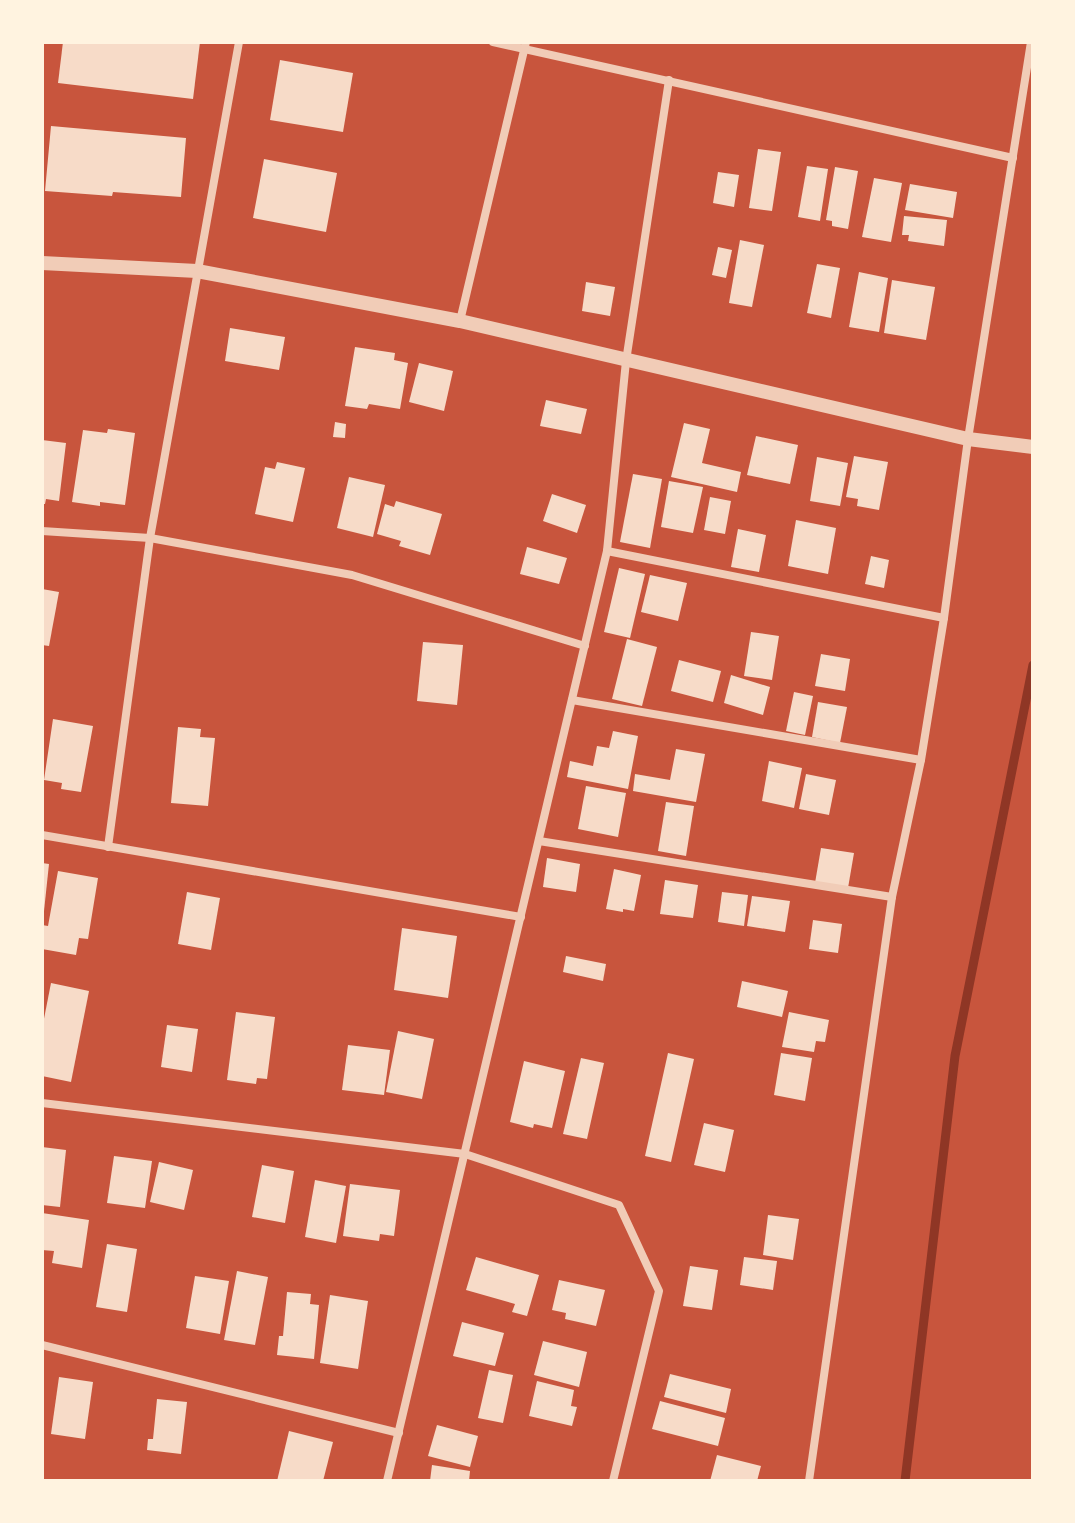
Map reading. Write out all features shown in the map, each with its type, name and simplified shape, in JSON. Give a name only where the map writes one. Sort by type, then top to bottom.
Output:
[{"type":"street","points":[[108,847],[150,538],[239,42]]},
{"type":"street","points":[[493,42],[526,45],[1013,158]]},
{"type":"street","points":[[809,1481],[892,897],[921,760],[1031,42]]},
{"type":"street","points":[[460,321],[526,45]]},
{"type":"street","points":[[387,1481],[607,551],[626,361],[669,80]]},
{"type":"street","points":[[42,263],[197,271],[460,321],[968,439],[1033,447]]},
{"type":"street","points":[[42,531],[150,538],[352,575],[585,646]]},
{"type":"street","points":[[607,551],[944,618]]},
{"type":"street","points":[[572,700],[921,760]]},
{"type":"street","points":[[42,835],[521,917]]},
{"type":"street","points":[[539,841],[892,897]]},
{"type":"street","points":[[42,1103],[465,1154],[619,1205],[659,1291],[613,1481]]},
{"type":"street","points":[[42,1345],[399,1433]]},
{"type":"building","points":[[63,42],[200,42],[193,99],[58,83]]},
{"type":"building","points":[[280,60],[353,73],[343,132],[270,120]]},
{"type":"building","points":[[51,126],[186,138],[181,197],[45,191]]},
{"type":"building","points":[[758,149],[781,152],[772,211],[749,208]]},
{"type":"building","points":[[264,159],[337,173],[326,232],[253,218]]},
{"type":"building","points":[[807,166],[828,169],[820,221],[798,217]]},
{"type":"building","points":[[835,167],[858,171],[848,229],[832,226],[832,221],[826,220]]},
{"type":"building","points":[[718,172],[739,175],[734,207],[713,203]]},
{"type":"building","points":[[874,178],[902,183],[891,242],[862,237]]},
{"type":"building","points":[[910,184],[957,192],[953,218],[905,210]]},
{"type":"building","points":[[904,216],[947,220],[944,246],[908,241],[909,235],[902,235]]},
{"type":"building","points":[[740,240],[764,245],[752,307],[729,303]]},
{"type":"building","points":[[718,247],[732,250],[726,278],[712,275]]},
{"type":"building","points":[[817,264],[840,268],[831,318],[807,313]]},
{"type":"building","points":[[859,272],[888,278],[879,332],[849,327]]},
{"type":"building","points":[[892,280],[935,287],[926,340],[884,333]]},
{"type":"building","points":[[586,282],[615,287],[610,316],[582,311]]},
{"type":"building","points":[[230,328],[285,337],[279,370],[225,361]]},
{"type":"building","points":[[355,347],[395,353],[394,360],[408,363],[400,409],[369,404],[367,409],[345,406]]},
{"type":"building","points":[[419,363],[453,371],[444,411],[409,402]]},
{"type":"building","points":[[546,400],[587,409],[581,434],[540,426]]},
{"type":"building","points":[[335,422],[346,424],[345,438],[333,437]]},
{"type":"building","points":[[684,423],[710,429],[702,463],[741,472],[737,492],[671,477]]},
{"type":"building","points":[[108,429],[135,433],[125,505],[100,502],[100,506],[72,502],[83,430],[107,433]]},
{"type":"building","points":[[756,436],[798,445],[790,484],[747,475]]},
{"type":"building","points":[[42,440],[66,443],[59,501],[46,499],[45,504],[42,504]]},
{"type":"building","points":[[854,456],[888,462],[879,510],[857,506],[858,499],[846,497]]},
{"type":"building","points":[[817,457],[848,463],[840,506],[810,501]]},
{"type":"building","points":[[277,462],[305,468],[293,522],[255,514],[265,467],[275,469]]},
{"type":"building","points":[[633,474],[662,479],[650,548],[620,542]]},
{"type":"building","points":[[349,477],[385,485],[373,537],[337,528]]},
{"type":"building","points":[[669,481],[703,487],[693,533],[661,527]]},
{"type":"building","points":[[552,494],[586,505],[577,533],[543,521]]},
{"type":"building","points":[[710,497],[731,501],[725,534],[704,530]]},
{"type":"building","points":[[396,501],[442,514],[430,555],[399,546],[401,541],[377,534],[385,504],[394,507]]},
{"type":"building","points":[[796,520],[836,528],[828,574],[788,566]]},
{"type":"building","points":[[738,529],[766,535],[759,572],[731,567]]},
{"type":"building","points":[[527,547],[567,558],[559,584],[520,574]]},
{"type":"building","points":[[871,556],[889,560],[884,588],[865,584]]},
{"type":"building","points":[[619,568],[645,574],[630,638],[604,632]]},
{"type":"building","points":[[650,575],[687,583],[678,621],[641,612]]},
{"type":"building","points":[[42,589],[59,592],[49,646],[42,645]]},
{"type":"building","points":[[751,632],[779,636],[772,680],[744,676]]},
{"type":"building","points":[[627,639],[657,647],[642,706],[612,699]]},
{"type":"building","points":[[423,642],[463,645],[457,705],[417,701]]},
{"type":"building","points":[[821,654],[850,659],[845,691],[815,686]]},
{"type":"building","points":[[679,660],[721,671],[713,702],[671,691]]},
{"type":"building","points":[[731,675],[770,687],[763,715],[724,703]]},
{"type":"building","points":[[794,692],[813,696],[805,735],[786,731]]},
{"type":"building","points":[[818,702],[847,707],[840,743],[812,737]]},
{"type":"building","points":[[53,719],[93,726],[81,792],[61,789],[62,783],[44,780]]},
{"type":"building","points":[[178,727],[201,729],[200,737],[215,738],[208,806],[171,803]]},
{"type":"building","points":[[613,731],[638,736],[628,789],[567,777],[570,761],[593,766],[597,746],[609,748]]},
{"type":"building","points":[[676,749],[705,754],[696,802],[633,791],[635,774],[670,780]]},
{"type":"building","points":[[769,761],[802,768],[794,808],[762,801]]},
{"type":"building","points":[[806,774],[836,780],[829,815],[799,809]]},
{"type":"building","points":[[586,786],[626,793],[618,837],[578,829]]},
{"type":"building","points":[[666,802],[694,806],[686,856],[658,851]]},
{"type":"building","points":[[821,848],[854,853],[848,888],[815,883]]},
{"type":"building","points":[[547,858],[580,864],[576,892],[543,887]]},
{"type":"building","points":[[42,863],[49,864],[44,911],[42,911]]},
{"type":"building","points":[[614,869],[641,875],[634,911],[606,909]]},
{"type":"building","points":[[58,871],[98,878],[88,939],[79,938],[76,955],[42,949],[42,925],[48,926]]},
{"type":"building","points":[[665,880],[698,885],[693,918],[660,914]]},
{"type":"building","points":[[187,892],[220,898],[211,950],[178,944]]},
{"type":"building","points":[[722,892],[748,895],[744,926],[718,922]]},
{"type":"building","points":[[752,896],[790,901],[785,932],[747,926]]},
{"type":"building","points":[[813,920],[842,924],[838,953],[809,949]]},
{"type":"building","points":[[402,928],[457,936],[448,998],[394,990]]},
{"type":"building","points":[[566,956],[606,964],[603,981],[563,972]]},
{"type":"building","points":[[742,981],[788,991],[782,1017],[737,1007]]},
{"type":"building","points":[[51,983],[89,991],[71,1082],[42,1076],[42,1029]]},
{"type":"building","points":[[236,1012],[275,1017],[267,1079],[257,1078],[256,1084],[227,1080]]},
{"type":"building","points":[[789,1012],[829,1020],[825,1042],[816,1041],[814,1052],[782,1047]]},
{"type":"building","points":[[167,1025],[198,1029],[192,1072],[161,1067]]},
{"type":"building","points":[[398,1031],[434,1039],[422,1099],[386,1092]]},
{"type":"building","points":[[348,1045],[390,1050],[384,1095],[342,1090]]},
{"type":"building","points":[[668,1053],[694,1059],[671,1162],[645,1156]]},
{"type":"building","points":[[781,1053],[812,1058],[805,1101],[774,1095]]},
{"type":"building","points":[[581,1058],[604,1063],[587,1139],[563,1134]]},
{"type":"building","points":[[524,1061],[565,1071],[552,1128],[534,1124],[533,1128],[510,1122]]},
{"type":"building","points":[[704,1123],[734,1130],[725,1172],[694,1165]]},
{"type":"building","points":[[42,1147],[66,1150],[60,1207],[42,1205]]},
{"type":"building","points":[[114,1156],[152,1161],[145,1208],[107,1203]]},
{"type":"building","points":[[159,1162],[193,1170],[184,1210],[150,1202]]},
{"type":"building","points":[[262,1165],[294,1171],[285,1223],[252,1217]]},
{"type":"building","points":[[315,1180],[346,1186],[336,1243],[305,1237]]},
{"type":"building","points":[[350,1184],[400,1190],[394,1236],[380,1234],[379,1241],[343,1236]]},
{"type":"building","points":[[42,1213],[89,1220],[82,1268],[52,1263],[54,1251],[42,1250]]},
{"type":"building","points":[[768,1215],[799,1219],[793,1260],[763,1255]]},
{"type":"building","points":[[107,1244],[137,1249],[127,1312],[96,1307]]},
{"type":"building","points":[[476,1257],[539,1275],[527,1316],[512,1312],[515,1304],[466,1290]]},
{"type":"building","points":[[744,1257],[777,1261],[773,1290],[740,1285]]},
{"type":"building","points":[[690,1266],[718,1270],[712,1310],[683,1306]]},
{"type":"building","points":[[237,1271],[268,1277],[255,1345],[224,1340]]},
{"type":"building","points":[[195,1276],[229,1281],[220,1334],[186,1328]]},
{"type":"building","points":[[559,1280],[605,1290],[596,1326],[565,1319],[566,1313],[552,1310]]},
{"type":"building","points":[[287,1292],[311,1294],[310,1304],[319,1305],[314,1359],[277,1355],[279,1336],[283,1336]]},
{"type":"building","points":[[330,1295],[368,1301],[358,1369],[320,1363]]},
{"type":"building","points":[[462,1322],[504,1333],[495,1366],[453,1356]]},
{"type":"building","points":[[543,1341],[587,1352],[579,1387],[534,1375]]},
{"type":"building","points":[[489,1370],[513,1375],[503,1423],[478,1418]]},
{"type":"building","points":[[670,1374],[731,1389],[726,1413],[664,1397]]},
{"type":"building","points":[[59,1377],[93,1382],[85,1439],[51,1434]]},
{"type":"building","points":[[537,1381],[574,1390],[571,1406],[577,1407],[572,1426],[529,1416]]},
{"type":"building","points":[[157,1399],[187,1402],[181,1454],[147,1450],[148,1439],[153,1439]]},
{"type":"building","points":[[660,1401],[725,1418],[718,1446],[652,1429]]},
{"type":"building","points":[[437,1425],[478,1436],[470,1467],[428,1456]]},
{"type":"building","points":[[289,1431],[333,1442],[323,1481],[277,1481]]},
{"type":"building","points":[[717,1455],[761,1466],[757,1481],[710,1481]]},
{"type":"building","points":[[432,1465],[470,1471],[469,1481],[430,1481]]},
{"type":"waterway","points":[[905,1481],[955,1056],[1033,665]]}]
